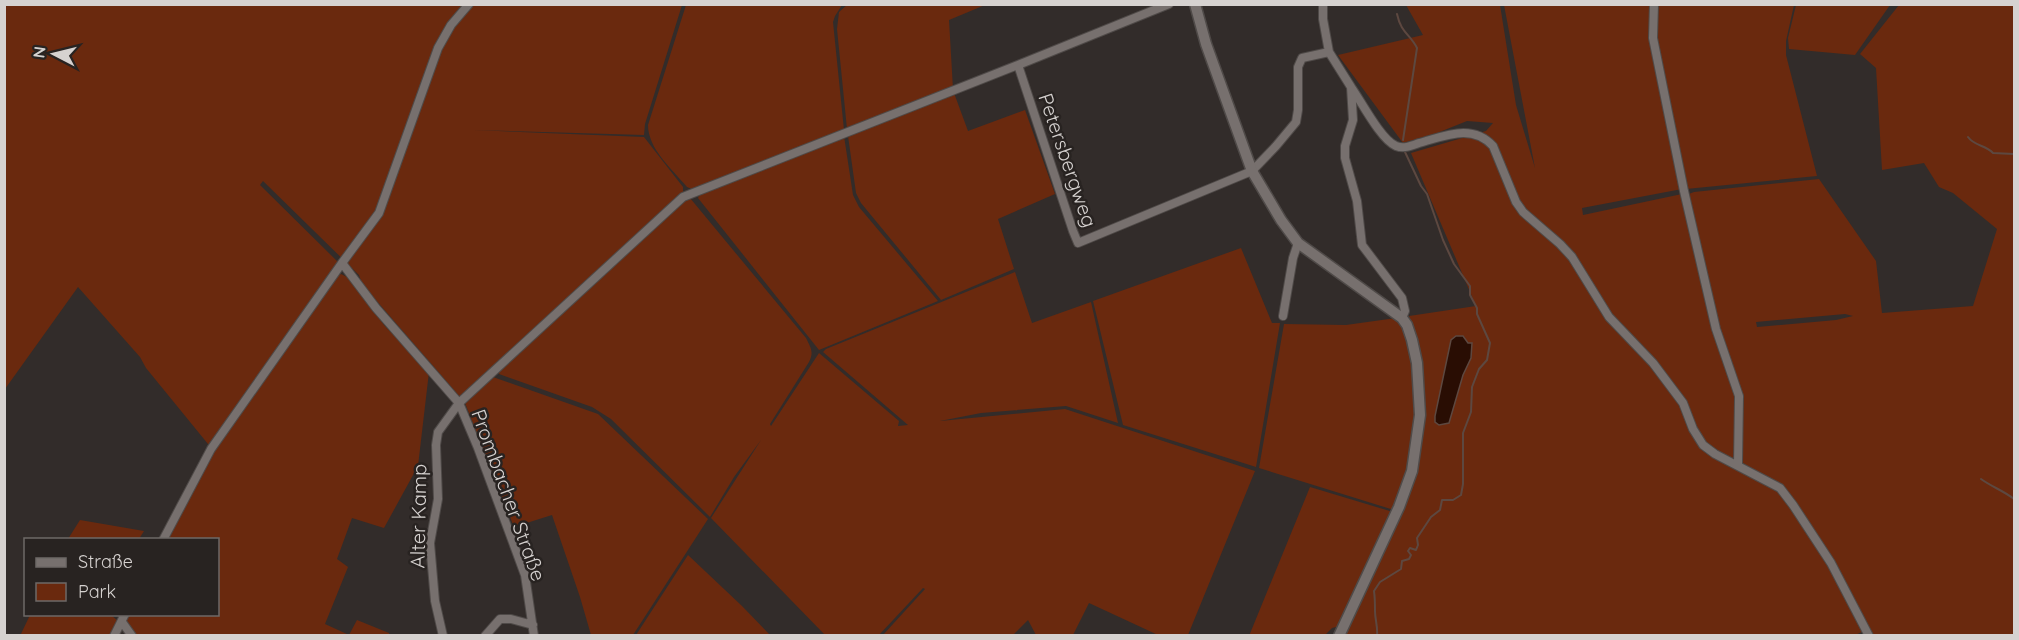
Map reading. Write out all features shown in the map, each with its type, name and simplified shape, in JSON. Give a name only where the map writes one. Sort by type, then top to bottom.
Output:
[{"type":"street","points":[[164,538],[211,449],[379,213],[438,48],[451,25],[469,4]]},
{"type":"street","points":[[1018,65],[1169,4]]},
{"type":"street","points":[[1195,4],[1206,44],[1252,171],[1281,220],[1298,243],[1402,318],[1407,325],[1417,363],[1420,415],[1412,471],[1399,507],[1339,636]]},
{"type":"street","points":[[1323,4],[1323,19],[1329,52],[1386,139],[1395,146],[1406,147],[1453,134],[1478,134],[1493,146],[1516,202],[1523,212],[1572,256],[1609,317],[1653,363],[1683,403],[1702,445],[1780,488],[1831,563],[1869,636]]},
{"type":"street","points":[[1654,4],[1653,38],[1684,191],[1716,329],[1739,396],[1738,465]]},
{"type":"street","points":[[1252,171],[1296,122],[1298,67],[1302,58],[1329,52]]},
{"type":"street","name":"Petersbergweg","points":[[1018,65],[1078,243],[1252,171]]},
{"type":"street","name":"Alter Kamp","points":[[443,636],[435,601],[429,543],[438,499],[436,445],[438,432],[459,403],[683,197],[1018,65]]},
{"type":"street","points":[[1351,87],[1353,120],[1345,146],[1345,158],[1356,201],[1362,245],[1402,298],[1405,311],[1402,318]]},
{"type":"street","points":[[1283,316],[1293,258],[1298,243]]},
{"type":"street","name":"Prombacher Straße","points":[[342,263],[376,308],[459,403],[525,576],[534,636]]},
{"type":"street","points":[[114,636],[123,618]]},
{"type":"street","points":[[123,618],[132,636]]},
{"type":"street","points":[[485,636],[500,619],[511,619],[533,625]]},
{"type":"green space","points":[[1796,4],[1890,5],[1855,55],[1789,49],[1788,38]]},
{"type":"green space","points":[[5,5],[682,5],[645,124],[644,135],[473,130],[644,137],[683,187],[683,194],[460,397],[362,284],[359,275],[263,181],[260,185],[339,263],[212,445],[208,444],[146,368],[140,357],[78,287],[5,389]]},
{"type":"green space","points":[[686,5],[842,5],[833,22],[844,130],[694,190],[687,187],[656,150],[648,125]]},
{"type":"green space","points":[[847,5],[985,5],[949,20],[953,89],[847,129],[837,29],[839,12]]},
{"type":"green space","points":[[1406,5],[1500,5],[1516,105],[1535,168],[1504,5],[1652,5],[1654,56],[1682,189],[1582,208],[1583,215],[1682,194],[1701,256],[1688,201],[1689,194],[1819,179],[1876,261],[1882,313],[1973,306],[1997,229],[1953,193],[1939,187],[1924,163],[1882,170],[1876,68],[1860,54],[1899,5],[2014,5],[2014,635],[1871,635],[1834,564],[1790,499],[1780,487],[1743,463],[1741,427],[1736,428],[1735,456],[1743,471],[1778,491],[1830,565],[1864,631],[1853,636],[1344,635],[1405,501],[1416,468],[1422,434],[1423,400],[1421,358],[1409,316],[1476,306],[1411,153],[1486,131],[1493,123],[1467,121],[1403,143],[1338,55],[1423,35]],"holes":[[[1845,314],[1853,316],[1836,320],[1757,327],[1756,322]]]},
{"type":"green space","points":[[1656,5],[1794,5],[1786,41],[1786,55],[1817,176],[1686,189],[1656,35]]},
{"type":"green space","points":[[954,93],[968,131],[1025,110],[1055,194],[998,219],[1014,269],[941,300],[861,203],[856,193],[848,136]]},
{"type":"green space","points":[[844,136],[853,195],[859,207],[938,301],[819,350],[698,198],[700,193]]},
{"type":"green space","points":[[690,198],[806,338],[810,347],[812,353],[809,362],[770,424],[771,426],[819,353],[899,421],[898,426],[908,425],[823,352],[1015,272],[1032,323],[1091,302],[1118,423],[1066,406],[981,413],[940,421],[1065,409],[1255,471],[1188,635],[1158,635],[1089,603],[1073,635],[1036,635],[1028,620],[1013,635],[883,635],[925,589],[923,588],[879,635],[825,635],[711,518],[761,440],[734,477],[710,517],[611,419],[592,407],[499,374],[499,370],[682,200]]},
{"type":"green space","points":[[1241,248],[1272,323],[1280,323],[1256,467],[1123,425],[1093,301]]},
{"type":"green space","points":[[341,274],[349,278],[384,325],[429,372],[418,466],[384,528],[352,518],[337,559],[348,567],[325,624],[349,635],[135,635],[125,622],[127,616],[219,616],[219,538],[167,538],[203,467],[336,277]]},
{"type":"green space","points":[[1396,318],[1409,342],[1417,405],[1410,459],[1394,510],[1259,468],[1284,324],[1346,325]]},
{"type":"green space","points":[[493,377],[598,414],[708,519],[633,635],[591,635],[552,515],[514,527],[465,403]]},
{"type":"green space","points":[[1310,487],[1393,512],[1340,626],[1332,628],[1325,635],[1249,636]]},
{"type":"green space","points":[[80,520],[144,531],[140,538],[69,538]]},
{"type":"green space","points":[[688,555],[742,606],[770,635],[636,635]]},
{"type":"green space","points":[[30,616],[112,616],[119,622],[112,635],[20,636]]},
{"type":"green space","points":[[357,620],[389,633],[389,635],[349,635]]},
{"type":"shaded area","points":[[1456,336],[1463,336],[1468,343],[1472,343],[1471,358],[1463,375],[1449,423],[1439,425],[1435,422],[1435,416],[1451,340]]},
{"type":"waterway","points":[[1397,14],[1403,29],[1417,48],[1403,140]]},
{"type":"waterway","points":[[1968,137],[1993,153],[2014,154]]},
{"type":"waterway","points":[[1377,636],[1374,591],[1380,582],[1401,569],[1402,561],[1409,559],[1411,555],[1408,551],[1410,548],[1416,550],[1417,538],[1431,517],[1440,510],[1442,500],[1453,500],[1461,495],[1463,433],[1471,412],[1472,387],[1479,369],[1487,360],[1490,343],[1470,295],[1470,286],[1454,264],[1427,194],[1405,152]]},
{"type":"waterway","points":[[1981,479],[2014,499]]}]
